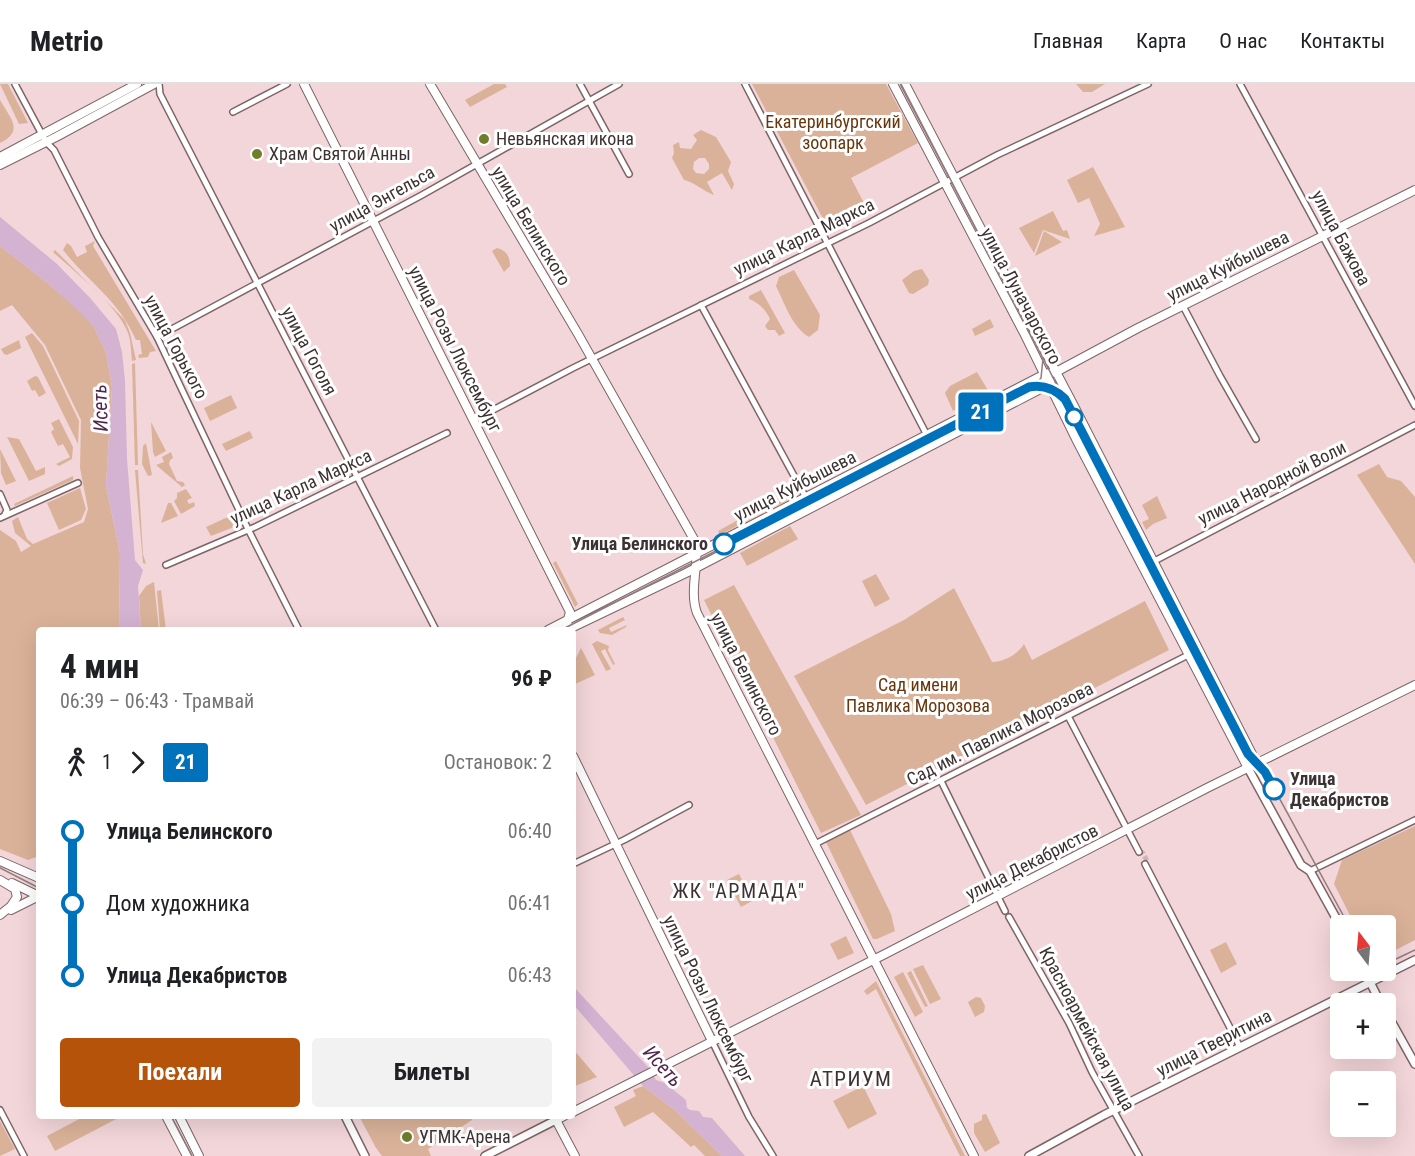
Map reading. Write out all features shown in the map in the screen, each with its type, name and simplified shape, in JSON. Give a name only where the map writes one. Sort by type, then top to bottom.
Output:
[{"type":"main road","points":[[0,165],[138,84]]},
{"type":"main road","points":[[0,157],[44,139],[154,84]]},
{"type":"main road","name":"улица Розы Люксембург","points":[[304,84],[571,616]]},
{"type":"main road","name":"улица Белинского","points":[[430,84],[592,359],[696,543],[698,567],[694,598],[697,613],[974,1156]]},
{"type":"main road","name":"улица Луначарского","points":[[893,84],[1189,655],[1251,767]]},
{"type":"main road","name":"улица Луначарского","points":[[905,84],[1252,754],[1251,767]]},
{"type":"main road","name":"улица Куйбышева","points":[[553,627],[1045,374],[1056,372],[1415,190]]},
{"type":"main road","points":[[1050,384],[1056,372]]},
{"type":"main road","name":"улица Куйбышева","points":[[572,627],[698,567],[1050,384]]},
{"type":"main road","points":[[567,627],[571,616],[585,621]]},
{"type":"main road","name":"улица Декабристов","points":[[576,1110],[1127,829],[1415,685]]},
{"type":"main road","name":"улица Розы Люксембург","points":[[576,762],[712,1041]]},
{"type":"main road","points":[[0,861],[36,877]]},
{"type":"main road","points":[[11,866],[36,873]]},
{"type":"main road","points":[[0,879],[36,893]]},
{"type":"main road","points":[[0,879],[15,889],[17,895],[11,906],[0,915]]},
{"type":"main road","points":[[0,915],[36,895]]},
{"type":"main road","points":[[0,915],[36,903]]},
{"type":"main road","points":[[168,1119],[187,1156]]},
{"type":"main road","points":[[180,1119],[199,1156]]},
{"type":"main road","points":[[556,1120],[575,1156]]},
{"type":"street","name":"улица Горького","points":[[15,84],[44,139],[54,150],[88,220],[157,337],[248,529],[297,627]]},
{"type":"street","name":"улица Гоголя","points":[[159,84],[160,94],[434,627]]},
{"type":"street","points":[[232,112],[287,84]]},
{"type":"street","points":[[580,84],[629,174]]},
{"type":"street","name":"улица Энгельса","points":[[157,337],[374,221],[619,84]]},
{"type":"street","points":[[745,84],[932,445]]},
{"type":"street","name":"улица Карла Маркса","points":[[474,420],[828,243],[1011,148],[1148,84]]},
{"type":"street","name":"улица Бажова","points":[[1240,84],[1415,406]]},
{"type":"street","points":[[701,306],[811,507]]},
{"type":"street","points":[[1184,306],[1256,439]]},
{"type":"street","name":"улица Народной Воли","points":[[1143,567],[1415,425]]},
{"type":"street","name":"улица Карла Маркса","points":[[166,565],[248,529],[447,433]]},
{"type":"street","points":[[2,517],[78,483]]},
{"type":"street","points":[[0,494],[7,510],[2,517]]},
{"type":"street","name":"Сад им. Павлика Морозова","points":[[815,844],[1198,650]]},
{"type":"street","points":[[1068,716],[1139,852]]},
{"type":"street","name":"улица Луначарского","points":[[1251,767],[1254,778],[1301,865],[1310,871],[1334,915]]},
{"type":"street","points":[[941,781],[1005,911]]},
{"type":"street","points":[[576,863],[688,805]]},
{"type":"street","points":[[1310,871],[1415,820]]},
{"type":"street","points":[[1146,864],[1240,1047]]},
{"type":"street","name":"Красноармейская улица","points":[[1009,917],[1069,1023],[1092,1072],[1139,1156]]},
{"type":"street","name":"улица Тверитина","points":[[1396,969],[1415,960]]},
{"type":"street","points":[[1369,981],[1375,993]]},
{"type":"street","name":"улица Тверитина","points":[[1029,1156],[1369,981]]},
{"type":"street","points":[[1396,1030],[1415,1064]]},
{"type":"street","name":"улица Розы Люксембург","points":[[712,1041],[749,1118],[773,1156]]},
{"type":"street","points":[[0,1110],[24,1156]]},
{"type":"street","points":[[346,1119],[365,1156]]},
{"type":"street","points":[[485,1156],[556,1120]]},
{"type":"green space","points":[[0,84],[8,84],[28,123],[19,124]]},
{"type":"green space","points":[[494,84],[505,84],[507,87],[470,107],[465,100]]},
{"type":"green space","name":"Екатеринбургский зоопарк","points":[[752,84],[886,84],[918,143],[851,178],[866,207],[855,213],[857,217],[830,232]]},
{"type":"green space","points":[[1076,84],[1105,84],[1092,92],[1083,92]]},
{"type":"green space","points":[[0,100],[11,118],[14,129],[8,138],[0,143]]},
{"type":"green space","points":[[701,130],[716,137],[731,162],[728,171],[734,184],[732,190],[722,173],[707,182],[714,195],[684,180],[672,158],[673,145],[679,142],[680,148],[691,149],[697,140],[693,135]],"holes":[[[699,158],[705,158],[709,169],[704,174],[696,173],[693,169],[694,162]]]},
{"type":"green space","points":[[1093,167],[1125,227],[1094,236],[1100,224],[1089,198],[1078,203],[1067,180]]},
{"type":"green space","points":[[1053,211],[1063,231],[1067,230],[1070,239],[1043,230],[1034,253],[1019,228]]},
{"type":"green space","points":[[1044,231],[1062,242],[1035,256]]},
{"type":"green space","points":[[95,241],[93,246],[156,351],[150,352],[148,357],[139,358],[138,355],[142,354],[140,340],[136,340],[121,313],[63,250],[67,243],[77,257],[87,252],[85,246]]},
{"type":"green space","points":[[0,246],[50,285],[83,314],[94,327],[106,352],[112,387],[106,486],[120,553],[119,627],[36,627],[36,857],[28,860],[0,849],[0,530],[16,541],[21,552],[31,546],[15,533],[12,521],[18,517],[27,539],[33,544],[84,522],[88,509],[80,468],[81,420],[45,345],[12,305],[0,311]]},
{"type":"green space","points":[[497,248],[505,252],[509,259],[510,266],[504,272],[492,251]]},
{"type":"green space","points":[[55,250],[93,288],[53,252]]},
{"type":"green space","points":[[922,269],[929,280],[928,285],[913,294],[909,293],[902,280],[914,271]]},
{"type":"green space","points":[[794,270],[820,315],[818,330],[809,337],[793,321],[776,286],[779,277]]},
{"type":"green space","points":[[761,290],[785,333],[779,336],[775,330],[768,330],[765,326],[770,319],[764,309],[749,299],[749,296]]},
{"type":"green space","points":[[101,296],[125,320],[136,360],[132,361],[129,336],[123,323]]},
{"type":"green space","points":[[990,319],[994,327],[975,336],[972,329]]},
{"type":"green space","points":[[32,333],[43,346],[79,421],[78,444],[25,337]]},
{"type":"green space","points":[[19,340],[21,348],[7,355],[4,354],[1,349]]},
{"type":"green space","points":[[135,363],[138,465],[135,465],[132,364]]},
{"type":"green space","points":[[977,372],[989,392],[953,411],[945,393],[950,386]]},
{"type":"green space","points":[[35,376],[38,377],[46,393],[39,397],[35,390],[32,391],[27,381]]},
{"type":"green space","points":[[231,395],[237,408],[210,421],[204,408]]},
{"type":"green space","points":[[59,419],[73,447],[72,459],[59,466],[56,464],[70,457],[63,444],[58,446],[51,432],[54,429],[51,423]]},
{"type":"green space","points":[[151,422],[166,451],[155,457],[153,452]]},
{"type":"green space","points":[[250,431],[253,438],[226,451],[222,444]]},
{"type":"green space","points":[[7,437],[19,439],[36,471],[45,467],[45,474],[29,481]]},
{"type":"green space","points":[[146,443],[152,475],[148,476],[142,464],[143,446]]},
{"type":"green space","points":[[0,449],[16,481],[6,485],[1,473]]},
{"type":"green space","points":[[171,452],[173,458],[169,464],[177,481],[185,485],[182,487],[156,465],[164,462],[162,457]]},
{"type":"green space","points":[[1379,464],[1387,477],[1401,481],[1415,497],[1415,564],[1357,475]]},
{"type":"green space","points":[[135,470],[138,470],[143,554],[146,564],[143,563]]},
{"type":"green space","points":[[73,476],[73,480],[15,506],[14,504]]},
{"type":"green space","points":[[80,488],[86,509],[81,520],[59,530],[47,503]]},
{"type":"green space","points":[[186,489],[192,498],[187,500],[189,504],[194,502],[195,506],[181,514],[174,501],[177,493]]},
{"type":"green space","points":[[790,491],[793,494],[785,502],[764,511],[763,507]]},
{"type":"green space","points":[[1157,496],[1167,518],[1146,530],[1142,522],[1149,519],[1142,505]]},
{"type":"green space","points":[[168,503],[171,503],[178,516],[161,523]]},
{"type":"green space","points":[[749,514],[752,518],[720,535],[718,531]]},
{"type":"green space","points":[[230,516],[234,527],[211,536],[206,527]]},
{"type":"green space","points":[[790,526],[798,539],[747,566],[740,553]]},
{"type":"green space","points":[[556,561],[578,604],[575,607],[553,563]]},
{"type":"green space","points":[[876,574],[890,599],[875,607],[862,581]]},
{"type":"green space","points":[[154,582],[159,627],[141,627],[139,596],[146,586]]},
{"type":"green space","points":[[734,585],[861,815],[821,833],[704,600]]},
{"type":"green space","name":"Сад имени Павлика Морозова","points":[[954,588],[992,662],[1010,657],[1024,644],[1032,660],[1145,601],[1169,650],[866,805],[794,676],[904,620]]},
{"type":"green space","points":[[161,590],[166,627],[160,627],[157,591]]},
{"type":"green space","points":[[623,617],[625,620],[609,628],[611,632],[627,625],[626,627],[612,635],[600,633],[598,630]]},
{"type":"green space","points":[[597,641],[609,646],[608,650],[615,664],[613,665],[605,649],[601,651],[611,669],[606,671],[592,644]]},
{"type":"green space","points":[[581,648],[595,675],[576,684],[576,658]]},
{"type":"green space","points":[[1415,826],[1415,940],[1396,950],[1396,915],[1350,915],[1334,884],[1342,860]]},
{"type":"green space","points":[[850,830],[891,914],[895,931],[877,939],[873,939],[826,842]]},
{"type":"green space","points":[[739,874],[752,901],[741,907],[727,880]]},
{"type":"green space","points":[[846,936],[854,953],[838,960],[830,944]]},
{"type":"green space","points":[[1226,942],[1237,964],[1221,973],[1210,950]]},
{"type":"green space","points":[[923,965],[941,999],[930,1004],[913,969]]},
{"type":"green space","points":[[911,971],[928,1006],[925,1007],[907,973]]},
{"type":"green space","points":[[903,972],[923,1012],[915,1017],[894,977]]},
{"type":"green space","points":[[876,981],[965,1156],[960,1156],[876,989],[867,995],[864,991]]},
{"type":"green space","points":[[976,997],[981,998],[985,1006],[984,1012],[975,1017],[968,1002]]},
{"type":"green space","points":[[576,1052],[597,1077],[576,1086]]},
{"type":"green space","points":[[643,1086],[676,1111],[722,1156],[705,1156],[694,1145],[691,1147],[653,1112],[624,1127],[614,1107],[636,1096],[633,1090]]},
{"type":"green space","points":[[863,1086],[877,1114],[848,1129],[833,1101]]},
{"type":"green space","points":[[986,1114],[1000,1143],[985,1152],[974,1133],[974,1124],[982,1120],[982,1115]]},
{"type":"green space","points":[[79,1119],[116,1119],[55,1151],[47,1136]]},
{"type":"green space","name":"УГМК-Арена","points":[[361,1119],[472,1119],[428,1149],[431,1156],[382,1156]]},
{"type":"green space","points":[[0,1121],[15,1149],[0,1156]]},
{"type":"shaded area","points":[[0,217],[57,264],[116,329],[122,352],[125,381],[127,459],[135,560],[143,570],[138,586],[141,627],[119,627],[120,553],[106,486],[112,387],[106,352],[94,327],[83,315],[50,285],[0,246]]},
{"type":"shaded area","points":[[576,989],[648,1067],[656,1080],[665,1083],[686,1100],[687,1108],[699,1111],[703,1117],[712,1118],[745,1156],[722,1156],[676,1111],[643,1086],[576,1008]]},
{"type":"tunnel","points":[[1139,852],[1143,853],[1147,861],[1145,864]]},
{"type":"tram line","points":[[901,84],[1248,754],[1265,772],[1343,915]]},
{"type":"tram line","points":[[567,627],[1031,390],[1041,378],[1043,358]]},
{"type":"tram line","name":"21","points":[[724,544],[1031,386],[1048,387],[1065,399],[1248,754],[1265,772],[1274,789]]},
{"type":"tram line","points":[[0,868],[36,886]]},
{"type":"tram line","points":[[1396,959],[1415,950]]},
{"type":"tram line","points":[[173,1119],[192,1156]]},
{"type":"place","name":"Невьянская икона","points":[[484,139]]},
{"type":"place","name":"Храм Святой Анны","points":[[257,154]]},
{"type":"place","name":"Улица Белинского","points":[[724,544]]},
{"type":"place","name":"Улица Декабристов","points":[[1274,789]]},
{"type":"place","name":"УГМК-Арена","points":[[407,1137]]},
{"type":"district","name":"ЖК \"АРМАДА\"","points":[[739,891]]},
{"type":"district","name":"АТРИУМ","points":[[851,1079]]},
{"type":"water label","name":"Исеть","points":[[100,408]]},
{"type":"water label","name":"Исеть","points":[[663,1066]]}]
